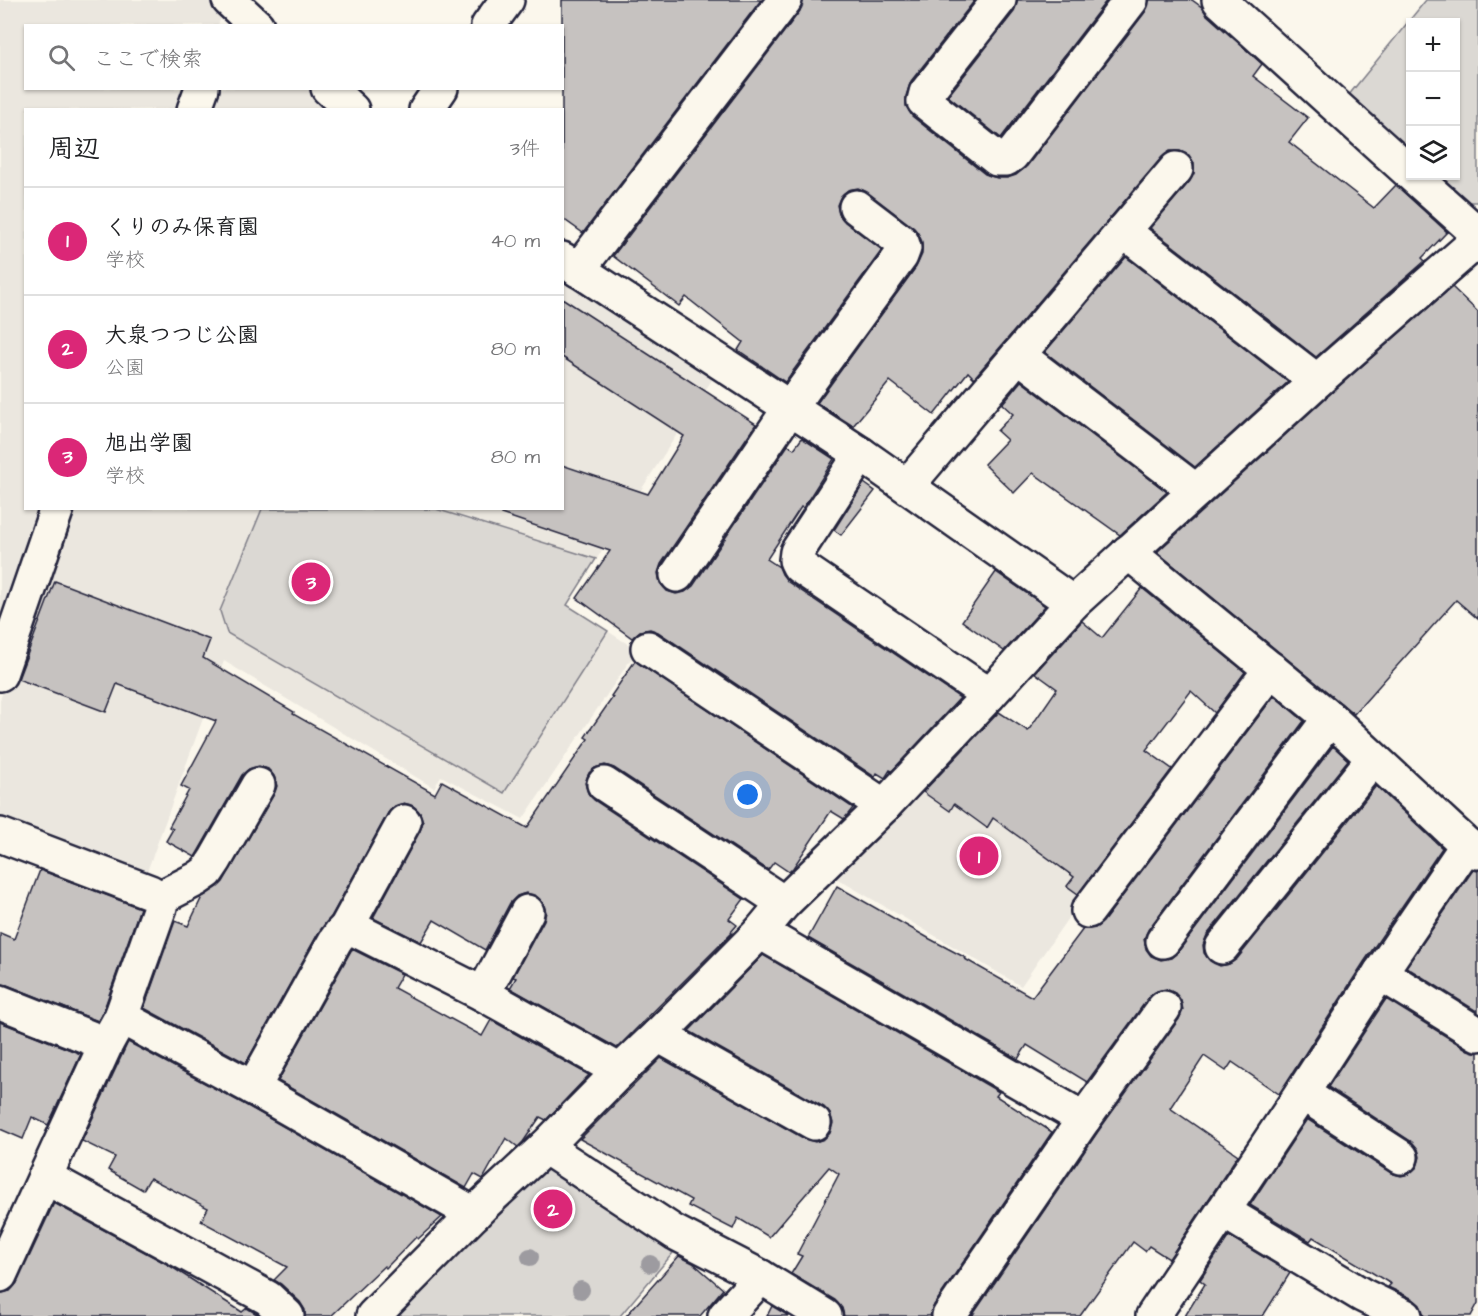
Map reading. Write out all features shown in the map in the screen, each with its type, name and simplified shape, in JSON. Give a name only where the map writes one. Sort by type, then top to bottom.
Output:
[{"type":"street","points":[[489,24],[507,0]]},
{"type":"street","points":[[785,0],[570,265],[861,454],[1073,603]]},
{"type":"street","points":[[999,0],[926,93],[924,101],[997,159],[1006,159],[1012,155],[1131,0]]},
{"type":"street","points":[[1219,0],[1406,169]]},
{"type":"street","points":[[230,7],[254,24]]},
{"type":"street","points":[[195,108],[201,90]]},
{"type":"street","points":[[330,90],[350,108]]},
{"type":"street","points":[[427,108],[440,90]]},
{"type":"street","points":[[907,486],[1176,169]]},
{"type":"street","points":[[1419,180],[1478,234]]},
{"type":"street","points":[[677,575],[790,408],[901,256],[904,248],[902,242],[856,207]]},
{"type":"street","points":[[1123,231],[1317,381]]},
{"type":"street","points":[[373,1316],[658,1035],[760,932],[784,903],[884,806],[1073,603],[1317,381],[1478,240]]},
{"type":"street","points":[[1018,356],[1196,491]]},
{"type":"street","points":[[861,454],[797,552],[796,560],[799,566],[988,695]]},
{"type":"street","points":[[0,674],[56,510]]},
{"type":"street","points":[[1128,552],[1330,718],[1472,848],[1380,973],[1153,1316]]},
{"type":"street","points":[[648,648],[884,806]]},
{"type":"street","points":[[1089,911],[1271,669]]},
{"type":"street","points":[[1163,941],[1330,718]]},
{"type":"street","points":[[1222,947],[1373,759]]},
{"type":"street","points":[[604,784],[784,903]]},
{"type":"street","points":[[160,898],[207,872],[258,785]]},
{"type":"street","points":[[253,1088],[335,941],[346,928],[404,822]]},
{"type":"street","points":[[0,836],[150,892],[160,898]]},
{"type":"street","points":[[0,1275],[113,1030],[160,907],[160,898]]},
{"type":"street","points":[[483,994],[527,912]]},
{"type":"street","points":[[346,928],[358,931],[483,994],[620,1071]]},
{"type":"street","points":[[760,932],[1084,1119]]},
{"type":"street","points":[[1380,973],[1478,1034]]},
{"type":"street","points":[[0,1002],[113,1030],[253,1088],[474,1214]]},
{"type":"street","points":[[948,1316],[1164,1008]]},
{"type":"street","points":[[658,1035],[814,1123]]},
{"type":"street","points":[[1302,1093],[1401,1157]]},
{"type":"street","points":[[545,1147],[674,1232],[761,1277],[825,1316]]},
{"type":"street","points":[[45,1177],[268,1298],[287,1316]]},
{"type":"street","points":[[1223,1211],[1362,1295],[1405,1316]]},
{"type":"street","points":[[725,1316],[761,1277]]},
{"type":"shaded area","points":[[0,0],[216,0],[222,15],[218,24],[24,24],[24,90],[196,90],[188,108],[24,108],[24,510],[47,510],[0,643]]},
{"type":"shaded area","points":[[1426,0],[1478,0],[1478,202],[1468,202],[1443,180],[1460,180],[1460,18],[1411,18]]},
{"type":"shaded area","points":[[1406,25],[1406,147],[1348,96]]},
{"type":"shaded area","points":[[208,90],[313,90],[334,108],[202,108]]},
{"type":"shaded area","points":[[564,272],[717,372],[567,605],[637,650],[523,819],[441,776],[434,788],[224,661],[145,877],[0,820],[0,700],[65,510],[564,510]]},
{"type":"shaded area","points":[[262,510],[439,510],[596,559],[567,605],[608,631],[504,793],[227,633],[220,611]]},
{"type":"shaded area","points":[[969,727],[1124,837],[1021,986],[829,874]]},
{"type":"shaded area","points":[[543,1164],[673,1253],[620,1316],[387,1316]]},
{"type":"building","points":[[562,0],[761,0],[583,233],[564,219],[562,90],[564,90],[564,24],[562,24]]},
{"type":"building","points":[[803,0],[975,0],[911,81],[906,96],[906,106],[912,116],[985,174],[1007,178],[1016,175],[1027,166],[1146,11],[1149,0],[1192,0],[1262,64],[1253,76],[1308,118],[1289,142],[1374,208],[1396,185],[1447,232],[1422,258],[1425,261],[1316,357],[1150,228],[1190,181],[1194,173],[1194,163],[1189,155],[1180,151],[1170,151],[1162,157],[974,378],[968,372],[934,415],[890,381],[853,426],[817,403],[916,267],[922,254],[922,242],[914,228],[867,192],[858,188],[848,190],[841,196],[837,205],[839,214],[845,222],[882,250],[785,382],[738,350],[743,342],[686,297],[679,306],[613,256],[800,11]]},
{"type":"building","points":[[1017,0],[1107,0],[1001,138],[948,96],[1014,12]]},
{"type":"building","points":[[1126,257],[1288,382],[1195,467],[1045,352]]},
{"type":"building","points":[[1452,287],[1478,312],[1478,619],[1456,600],[1354,714],[1157,552],[1329,395]]},
{"type":"building","points":[[564,299],[756,424],[661,564],[658,573],[660,583],[667,591],[676,594],[685,592],[693,586],[788,445],[794,449],[802,438],[834,459],[767,559],[779,567],[788,582],[960,698],[892,771],[890,770],[885,778],[877,773],[875,777],[658,632],[650,629],[640,631],[632,638],[577,598],[610,551],[501,514],[502,510],[564,510],[564,466],[648,494],[684,436],[564,358]]},
{"type":"building","points":[[1021,381],[1167,492],[1120,535],[1033,473],[1014,493],[984,464],[1007,440],[997,431],[1013,414],[1002,404]]},
{"type":"building","points":[[864,483],[875,491],[841,535],[834,530]]},
{"type":"building","points":[[996,572],[1045,606],[1004,651],[962,621]]},
{"type":"building","points":[[55,581],[210,640],[203,658],[294,712],[293,714],[435,794],[442,781],[527,828],[588,739],[585,737],[635,661],[853,808],[844,819],[831,811],[789,872],[774,862],[768,870],[614,768],[605,765],[589,773],[585,783],[588,793],[594,800],[744,899],[729,919],[737,925],[732,933],[617,1048],[510,988],[516,978],[513,977],[544,920],[546,912],[543,903],[536,896],[526,893],[517,896],[510,903],[485,950],[434,920],[421,942],[373,918],[423,822],[420,813],[413,806],[404,803],[395,806],[388,813],[331,917],[319,932],[246,1063],[144,1008],[175,921],[188,926],[202,897],[223,882],[274,794],[277,786],[274,776],[268,769],[259,766],[249,769],[242,775],[195,857],[166,841],[173,829],[169,827],[189,790],[181,786],[216,721],[117,684],[106,712],[18,679]]},
{"type":"building","points":[[1142,588],[1245,672],[1215,713],[1191,691],[1146,750],[1172,769],[1078,894],[1067,886],[1074,877],[993,818],[987,828],[954,804],[950,811],[923,792],[999,712],[1028,731],[1057,689],[1035,673],[1082,621],[1102,638]]},
{"type":"building","points":[[1274,696],[1304,721],[1148,930],[1144,939],[1146,949],[1151,956],[1161,960],[1171,958],[1178,952],[1333,746],[1348,760],[1207,935],[1203,945],[1204,953],[1210,961],[1220,966],[1237,959],[1376,786],[1442,848],[1364,962],[1279,1094],[1232,1062],[1226,1071],[1204,1056],[1170,1108],[1238,1155],[1169,1259],[1149,1246],[1145,1251],[1133,1242],[1080,1316],[972,1316],[1099,1130],[1179,1019],[1183,1010],[1181,1001],[1175,993],[1166,989],[1157,991],[1149,997],[1087,1082],[1027,1045],[1018,1059],[808,938],[837,886],[1032,997],[1083,929],[1095,928],[1103,922]]},
{"type":"building","points":[[40,870],[140,908],[98,1021],[0,984],[0,933],[14,939]]},
{"type":"building","points":[[1473,870],[1478,871],[1478,1012],[1406,967]]},
{"type":"building","points":[[352,949],[402,974],[394,988],[482,1036],[491,1020],[589,1075],[546,1120],[540,1117],[518,1147],[506,1138],[483,1179],[474,1174],[466,1188],[278,1081]]},
{"type":"building","points":[[763,955],[999,1092],[996,1096],[1052,1132],[934,1305],[930,1316],[844,1316],[842,1308],[835,1300],[791,1274],[802,1256],[797,1254],[839,1174],[829,1167],[769,1237],[738,1218],[733,1229],[688,1206],[691,1200],[580,1139],[661,1058],[805,1139],[815,1142],[824,1139],[830,1133],[833,1123],[824,1107],[689,1031]]},
{"type":"building","points":[[1386,999],[1468,1050],[1478,1053],[1478,1303],[1471,1316],[1424,1316],[1420,1305],[1388,1287],[1391,1284],[1313,1237],[1310,1241],[1250,1205],[1307,1119],[1391,1173],[1401,1176],[1409,1174],[1417,1167],[1420,1157],[1418,1149],[1412,1142],[1328,1087]]},
{"type":"building","points":[[0,1022],[81,1054],[48,1125],[32,1117],[23,1139],[0,1129]]},
{"type":"building","points":[[128,1042],[244,1104],[442,1217],[418,1239],[416,1237],[386,1268],[384,1266],[331,1316],[305,1316],[305,1310],[300,1302],[274,1280],[287,1267],[201,1221],[208,1208],[150,1178],[143,1190],[108,1170],[115,1157],[82,1141]]},
{"type":"building","points":[[54,1203],[167,1264],[242,1312],[247,1308],[260,1316],[0,1316],[0,1293],[10,1291],[17,1283]]},
{"type":"building","points":[[1229,1236],[1290,1273],[1263,1316],[1185,1316],[1205,1284],[1200,1280]]},
{"type":"building","points":[[679,1256],[693,1263],[723,1289],[700,1316],[626,1316]]},
{"type":"building","points":[[772,1306],[789,1316],[767,1316]]},
{"type":"place","name":"旭出学園","points":[[311,582]]},
{"type":"place","name":"くりのみ保育園","points":[[979,856]]},
{"type":"place","name":"大泉つつじ公園","points":[[553,1209]]}]
